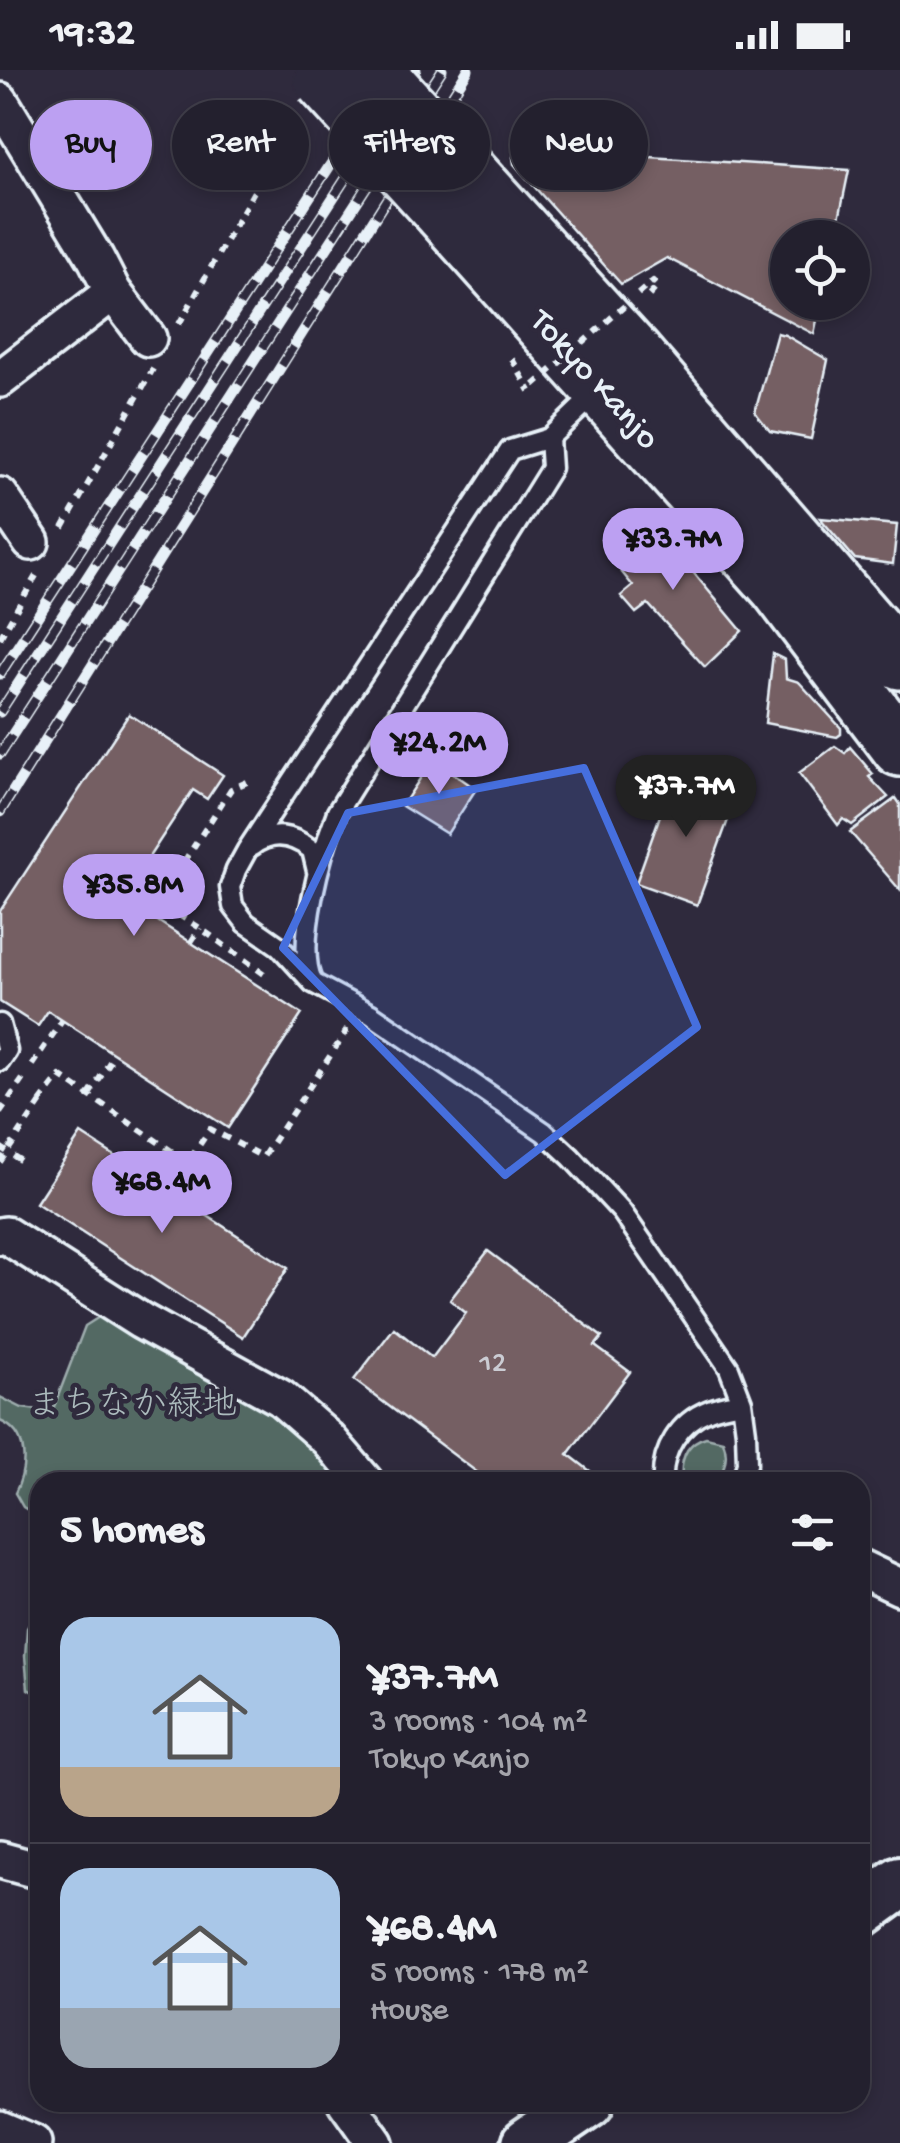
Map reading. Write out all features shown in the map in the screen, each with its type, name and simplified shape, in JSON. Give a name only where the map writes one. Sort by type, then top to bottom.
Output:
[{"type":"highway","name":"Tokyo Kanjo","points":[[375,70],[457,194]]},
{"type":"highway","name":"Tokyo Kanjo","points":[[318,75],[457,194],[622,359],[900,661]]},
{"type":"highway","name":"Tokyo Kanjo","points":[[622,359],[778,587],[900,748]]},
{"type":"street","points":[[0,101],[96,258],[112,292],[160,345]]},
{"type":"street","points":[[0,380],[112,292]]},
{"type":"street","points":[[0,496],[43,549]]},
{"type":"street","points":[[0,1236],[6,1235],[141,1321],[282,1398],[328,1439],[357,1472]]},
{"type":"street","points":[[870,1573],[900,1587]]},
{"type":"street","points":[[0,1860],[30,1868]]},
{"type":"street","points":[[870,1905],[900,1883]]},
{"type":"street","points":[[353,2112],[375,2143]]},
{"type":"street","points":[[528,2143],[573,2112]]},
{"type":"street","points":[[0,2129],[32,2143]]},
{"type":"lane","points":[[622,359],[549,438],[510,450],[248,850],[230,887],[233,906],[246,922],[278,946],[313,984],[371,1014],[544,1132],[622,1212],[730,1368],[742,1402],[744,1472]]},
{"type":"lane","points":[[313,984],[306,968],[309,922],[322,854],[337,812],[551,468],[549,438]]},
{"type":"lane","points":[[248,850],[260,840],[293,837],[312,850],[316,882]]},
{"type":"lane","points":[[265,936],[295,931],[309,922]]},
{"type":"lane","points":[[0,1024],[7,1051],[0,1060]]},
{"type":"lane","points":[[662,1472],[670,1444],[685,1425],[708,1410],[742,1402]]},
{"type":"path","points":[[0,638],[43,549],[253,190]]},
{"type":"path","points":[[534,386],[652,280],[658,286],[622,359]]},
{"type":"path","points":[[248,782],[232,789],[158,902],[281,986]]},
{"type":"path","points":[[191,942],[200,928]]},
{"type":"path","points":[[0,1162],[4,1150],[60,1076],[188,1162],[210,1130],[263,1157],[346,1032],[329,1020]]},
{"type":"path","points":[[90,1095],[115,1054]]},
{"type":"path","points":[[4,1150],[24,1163]]},
{"type":"highlighted area","points":[[584,768],[697,1027],[505,1175],[283,948],[348,813]]},
{"type":"green space","name":"まちなか緑地","points":[[107,1312],[247,1387],[345,1472],[30,1472],[30,1511],[15,1493],[22,1473],[23,1452],[17,1434],[0,1421],[0,1397],[22,1408],[52,1412],[85,1326]]},
{"type":"green space","points":[[706,1437],[723,1441],[726,1457],[721,1472],[682,1472],[685,1454]]},
{"type":"green space","points":[[30,1622],[30,1690],[25,1656]]},
{"type":"building","points":[[648,157],[849,170],[839,220],[770,220],[770,311],[667,258],[621,284],[537,190],[648,190]]},
{"type":"building","points":[[787,320],[817,320],[814,334]]},
{"type":"building","points":[[777,333],[828,360],[811,439],[770,431],[755,412]]},
{"type":"building","points":[[648,518],[742,631],[705,667],[648,604],[636,613],[621,596],[633,586],[607,554]]},
{"type":"building","points":[[820,518],[897,525],[893,564],[855,559]]},
{"type":"building","points":[[773,654],[785,660],[786,678],[799,682],[841,728],[841,734],[837,737],[765,723]]},
{"type":"building","points":[[129,714],[223,775],[207,799],[193,790],[122,898],[302,1014],[228,1128],[48,1011],[38,1026],[0,1002],[0,911]]},
{"type":"building","points":[[835,746],[845,753],[850,747],[873,774],[869,777],[888,797],[852,825],[843,819],[838,825],[799,773]]},
{"type":"building","points":[[433,759],[476,789],[447,834],[402,806]]},
{"type":"building","points":[[674,776],[736,798],[697,905],[636,883]]},
{"type":"building","points":[[896,798],[900,804],[900,890],[850,832]]},
{"type":"building","points":[[81,1134],[288,1268],[243,1337],[36,1203]]},
{"type":"building","points":[[488,1251],[602,1337],[595,1346],[630,1372],[568,1454],[589,1472],[477,1472],[354,1380],[394,1328],[432,1358],[466,1313],[450,1300]]},
{"type":"railway","points":[[0,674],[392,70]]},
{"type":"railway","points":[[0,712],[416,70]]},
{"type":"railway","points":[[0,754],[442,70]]},
{"type":"railway","points":[[0,812],[468,70]]}]
